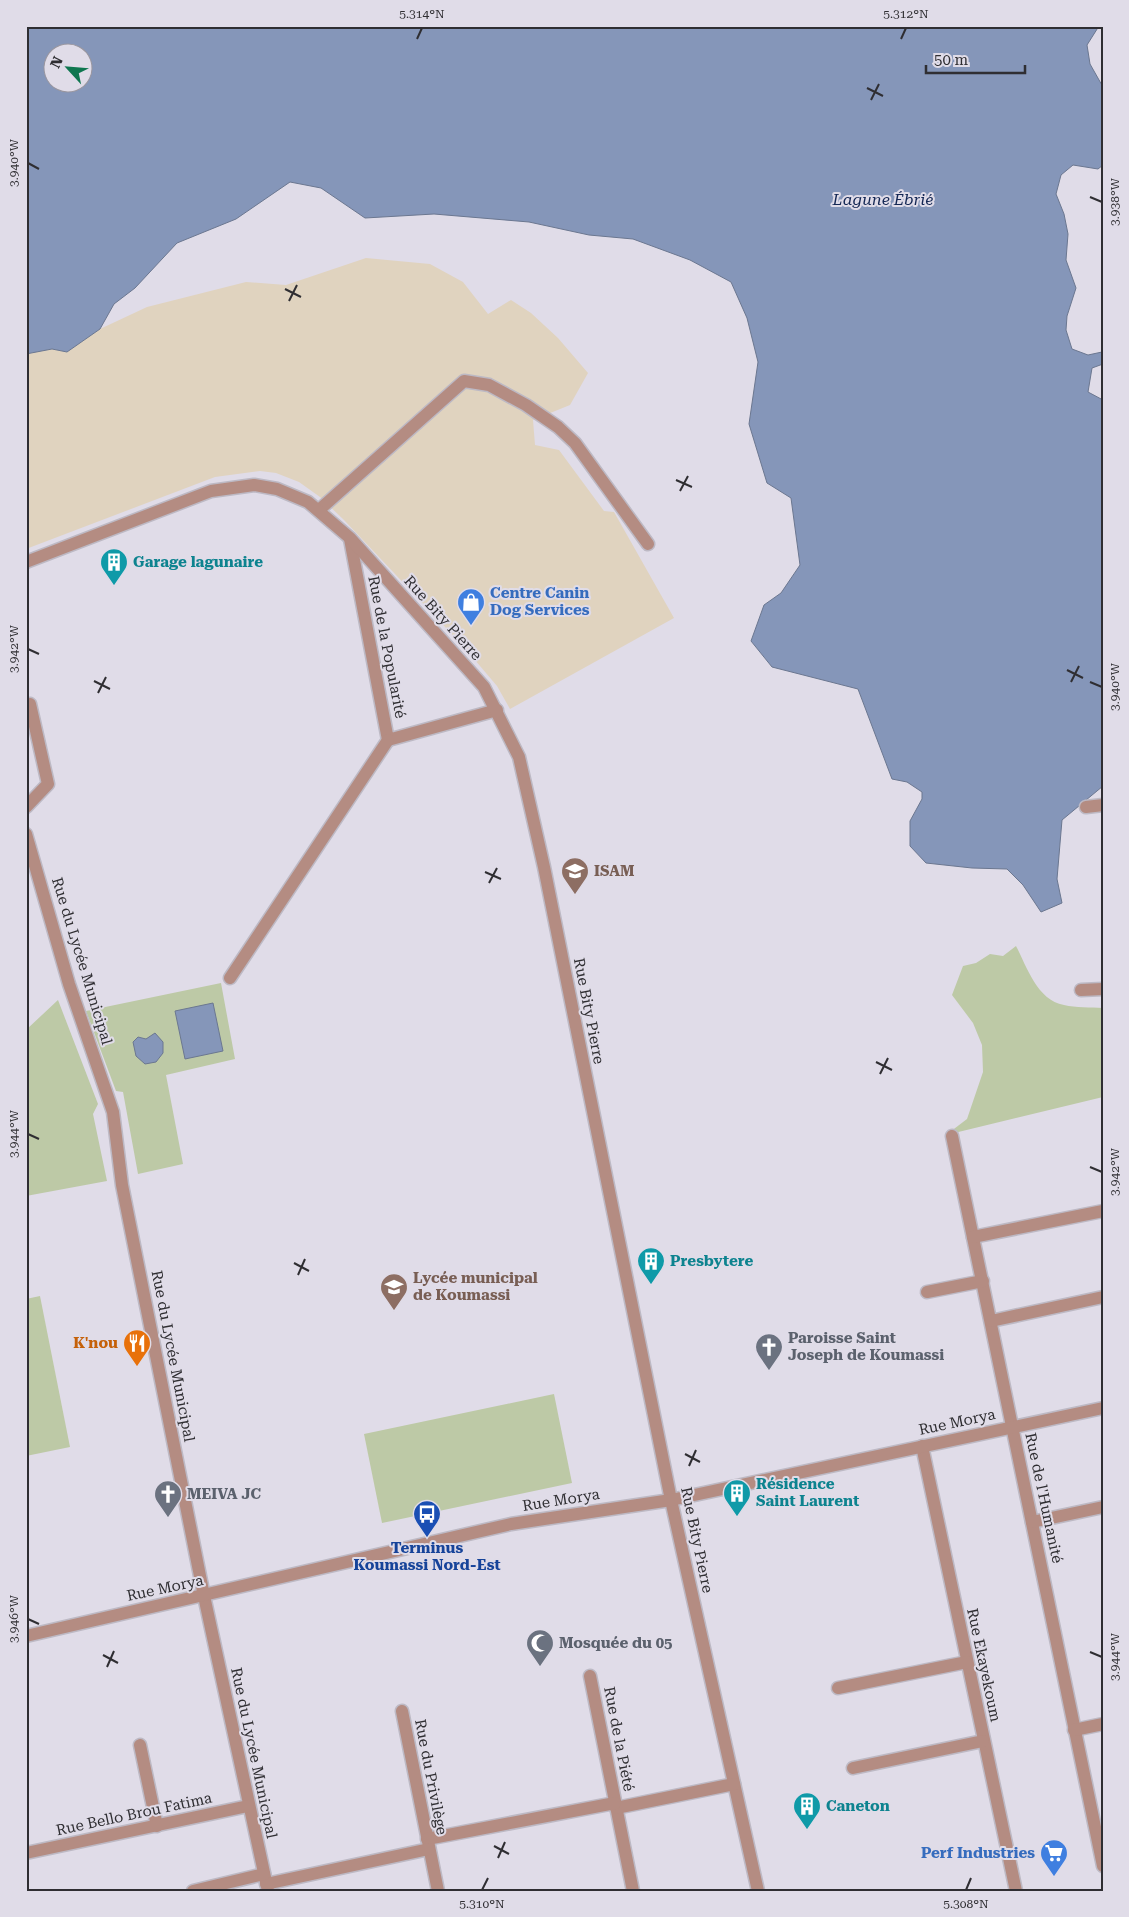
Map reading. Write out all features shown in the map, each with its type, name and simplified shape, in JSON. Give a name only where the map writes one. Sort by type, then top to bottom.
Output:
[{"type":"street","points":[[320,510],[464,381],[489,385],[526,405],[558,427],[576,443],[648,544]]},
{"type":"street","name":"Rue Bity Pierre","points":[[26,562],[225,488],[254,485],[277,489],[308,502],[320,510],[350,538],[484,687],[497,710],[519,757],[544,867],[671,1500],[758,1891]]},
{"type":"street","name":"Rue de la Popularité","points":[[350,538],[388,740],[497,710]]},
{"type":"street","points":[[26,807],[48,784],[30,704]]},
{"type":"street","points":[[230,978],[388,740]]},
{"type":"street","points":[[1086,806],[1103,805]]},
{"type":"street","name":"Rue du Lycée Municipal","points":[[26,834],[69,984],[113,1112],[122,1185],[204,1596],[266,1883]]},
{"type":"street","points":[[1081,990],[1103,989]]},
{"type":"street","name":"Rue de l'Humanité","points":[[952,1136],[1074,1730],[1097,1809],[1103,1866]]},
{"type":"street","points":[[974,1237],[1103,1211]]},
{"type":"street","points":[[927,1292],[983,1281]]},
{"type":"street","points":[[991,1321],[1103,1297]]},
{"type":"street","name":"Rue Morya","points":[[26,1636],[511,1524],[671,1500],[1103,1408]]},
{"type":"street","name":"Rue Ekayekoum","points":[[922,1446],[1016,1891]]},
{"type":"street","points":[[1032,1522],[1103,1507]]},
{"type":"street","points":[[838,1688],[967,1662]]},
{"type":"street","name":"Rue de la Piété","points":[[590,1676],[633,1891]]},
{"type":"street","name":"Rue du Privilège","points":[[402,1711],[438,1891]]},
{"type":"street","points":[[1074,1730],[1103,1724]]},
{"type":"street","points":[[853,1768],[983,1741]]},
{"type":"street","points":[[140,1745],[157,1826]]},
{"type":"street","points":[[193,1891],[266,1883],[428,1844],[734,1784]]},
{"type":"street","name":"Rue Bello Brou Fatima","points":[[26,1853],[248,1806]]},
{"type":"shaded area","points":[[366,258],[430,264],[463,282],[488,314],[511,300],[531,313],[558,338],[588,373],[570,405],[533,420],[535,445],[559,450],[604,511],[614,512],[674,618],[510,709],[497,686],[463,646],[344,520],[320,497],[299,482],[276,473],[260,471],[215,477],[26,549],[26,354],[52,349],[67,352],[100,329],[147,307],[246,282],[286,285]]},
{"type":"green space","points":[[1016,946],[1034,982],[1047,997],[1055,1002],[1069,1006],[1103,1008],[1103,1097],[946,1135],[967,1119],[983,1072],[982,1045],[973,1023],[952,995],[963,966],[976,963],[990,954],[1003,956]]},
{"type":"green space","points":[[221,983],[235,1059],[166,1075],[183,1164],[138,1174],[123,1092],[116,1091],[86,1011]]},
{"type":"green space","points":[[58,1000],[98,1104],[93,1114],[107,1181],[26,1196],[26,1030]]},
{"type":"green space","points":[[40,1296],[70,1447],[26,1456],[26,1299]]},
{"type":"green space","points":[[554,1394],[572,1483],[382,1523],[364,1434]]},
{"type":"water","name":"Lagune Ébrié","points":[[26,26],[1099,26],[1087,45],[1090,64],[1103,87],[1103,165],[1098,169],[1073,165],[1061,175],[1056,194],[1064,214],[1068,234],[1066,260],[1076,288],[1067,316],[1066,330],[1072,349],[1088,355],[1102,352],[1103,364],[1092,368],[1088,392],[1103,400],[1103,786],[1062,820],[1057,879],[1062,903],[1041,912],[1023,885],[1007,869],[972,868],[926,863],[910,846],[910,821],[922,799],[922,792],[907,782],[892,779],[858,689],[772,667],[751,641],[764,605],[781,593],[800,565],[791,498],[767,483],[749,424],[758,362],[747,318],[731,282],[690,260],[633,239],[589,235],[529,222],[434,214],[365,218],[321,188],[290,182],[236,219],[177,243],[135,288],[114,304],[100,329],[67,352],[52,349],[26,354]]},
{"type":"water","points":[[213,1003],[223,1051],[185,1059],[175,1011]]},
{"type":"water","points":[[155,1033],[163,1042],[163,1053],[156,1062],[145,1064],[136,1056],[133,1042],[138,1037],[146,1039]]},
{"type":"place","name":"Garage lagunaire","points":[[114,586]]},
{"type":"place","name":"Centre Canin Dog Services","points":[[471,626]]},
{"type":"place","name":"ISAM","points":[[575,895]]},
{"type":"place","name":"Presbytere","points":[[651,1285]]},
{"type":"place","name":"Lycée municipal de Koumassi","points":[[394,1311]]},
{"type":"place","name":"K'nou","points":[[137,1367]]},
{"type":"place","name":"Paroisse Saint Joseph de Koumassi","points":[[769,1371]]},
{"type":"place","name":"Résidence Saint Laurent","points":[[737,1517]]},
{"type":"place","name":"MEIVA JC","points":[[168,1518]]},
{"type":"place","name":"Terminus Koumassi Nord-Est","points":[[427,1538]]},
{"type":"place","name":"Mosquée du 05","points":[[540,1667]]},
{"type":"place","name":"Caneton","points":[[807,1830]]},
{"type":"place","name":"Perf Industries","points":[[1054,1877]]}]
